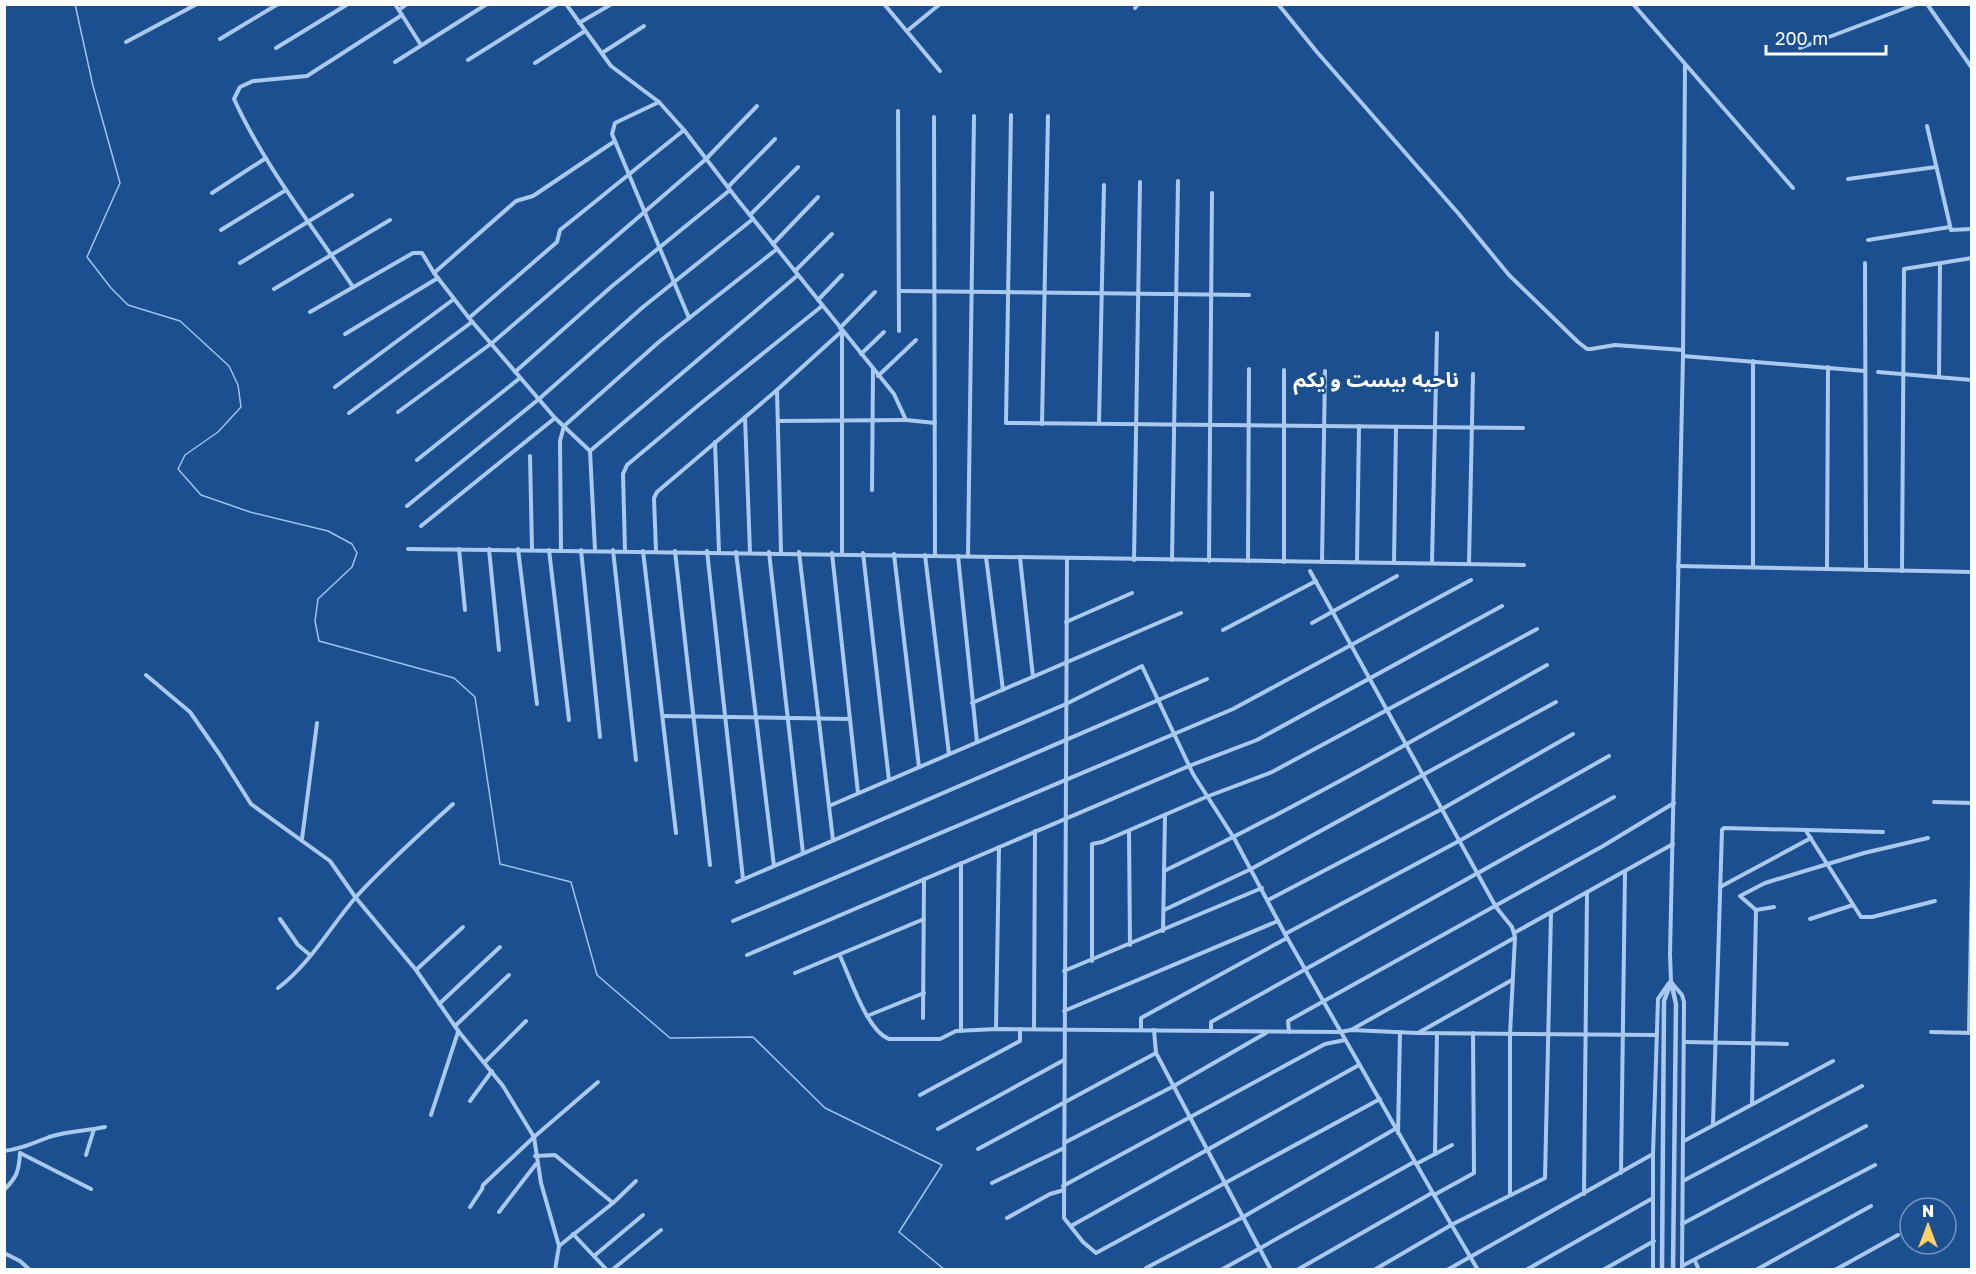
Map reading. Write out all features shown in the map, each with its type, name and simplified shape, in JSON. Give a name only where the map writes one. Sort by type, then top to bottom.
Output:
[{"type":"street","points":[[126,42],[197,4]]},
{"type":"street","points":[[220,39],[278,4]]},
{"type":"street","points":[[276,48],[348,4]]},
{"type":"street","points":[[395,4],[421,45]]},
{"type":"street","points":[[399,10],[407,4]]},
{"type":"street","points":[[395,62],[487,4]]},
{"type":"street","points":[[468,60],[557,4]]},
{"type":"street","points":[[566,4],[611,66],[659,102],[684,130],[894,394],[906,420]]},
{"type":"street","points":[[884,4],[940,71]]},
{"type":"street","points":[[907,31],[940,4]]},
{"type":"street","points":[[1278,4],[1509,275],[1578,342],[1587,349],[1615,345],[1683,350]]},
{"type":"street","points":[[1633,4],[1793,188]]},
{"type":"street","points":[[1800,48],[1916,4]]},
{"type":"street","points":[[1927,4],[1971,68]]},
{"type":"street","points":[[579,23],[610,5]]},
{"type":"street","points":[[353,287],[286,190],[248,129],[234,99],[240,87],[253,81],[307,76],[402,15]]},
{"type":"street","points":[[602,53],[644,26]]},
{"type":"street","points":[[535,63],[585,30]]},
{"type":"street","points":[[1673,1269],[1676,1004],[1671,982],[1672,844],[1675,803],[1683,356],[1685,65]]},
{"type":"street","points":[[659,102],[615,123],[612,134],[689,318]]},
{"type":"street","points":[[398,412],[492,343],[706,159],[757,106]]},
{"type":"street","points":[[898,111],[899,331]]},
{"type":"street","points":[[968,556],[974,116]]},
{"type":"street","points":[[1011,116],[1005,421],[1008,424],[1522,428]]},
{"type":"street","points":[[1042,424],[1048,116]]},
{"type":"street","points":[[934,117],[935,555]]},
{"type":"street","points":[[1927,126],[1950,227],[1953,231],[1971,229]]},
{"type":"street","points":[[349,413],[471,320],[557,242],[560,230],[684,130]]},
{"type":"street","points":[[515,372],[611,287],[729,188],[775,140]]},
{"type":"street","points":[[434,273],[516,201],[541,192],[615,141]]},
{"type":"street","points":[[212,193],[266,158]]},
{"type":"street","points":[[407,506],[539,399],[643,307],[752,217],[798,167]]},
{"type":"street","points":[[1848,179],[1937,167]]},
{"type":"street","points":[[1172,560],[1178,181]]},
{"type":"street","points":[[1134,560],[1140,182]]},
{"type":"street","points":[[1100,424],[1104,185]]},
{"type":"street","points":[[221,230],[286,190]]},
{"type":"street","points":[[1209,561],[1212,193]]},
{"type":"street","points":[[240,263],[352,195]]},
{"type":"street","points":[[773,244],[818,197]]},
{"type":"street","points":[[274,289],[390,220]]},
{"type":"street","points":[[1868,240],[1950,227]]},
{"type":"street","points":[[590,451],[796,273],[832,234]]},
{"type":"street","points":[[561,550],[560,441],[564,426],[660,341],[777,248]]},
{"type":"street","points":[[310,312],[418,252],[422,253],[454,300],[520,378],[555,418],[590,451],[595,550]]},
{"type":"street","points":[[1902,571],[1904,269],[1971,258]]},
{"type":"street","points":[[1865,263],[1866,570]]},
{"type":"street","points":[[1939,377],[1940,263]]},
{"type":"street","points":[[818,300],[842,275]]},
{"type":"street","points":[[345,334],[438,278]]},
{"type":"street","points":[[899,291],[1248,295]]},
{"type":"street","points":[[656,551],[654,498],[657,492],[777,390],[841,329],[875,292]]},
{"type":"street","points":[[335,387],[454,300]]},
{"type":"street","points":[[625,550],[624,469],[700,404],[822,306]]},
{"type":"street","points":[[841,329],[842,553]]},
{"type":"street","points":[[861,354],[884,332]]},
{"type":"street","points":[[1432,563],[1437,333]]},
{"type":"street","points":[[878,376],[916,340]]},
{"type":"street","points":[[1683,356],[1865,370]]},
{"type":"street","points":[[1753,361],[1753,567]]},
{"type":"street","points":[[1827,569],[1828,367]]},
{"type":"street","points":[[872,490],[873,368]]},
{"type":"street","points":[[1248,561],[1249,369]]},
{"type":"street","points":[[1284,370],[1284,562]]},
{"type":"street","points":[[1322,562],[1325,371]]},
{"type":"street","points":[[1878,372],[1971,380]]},
{"type":"street","points":[[1469,564],[1473,374]]},
{"type":"street","points":[[417,460],[520,378]]},
{"type":"street","points":[[777,390],[781,552]]},
{"type":"street","points":[[745,416],[750,552]]},
{"type":"street","points":[[421,526],[555,418]]},
{"type":"street","points":[[778,421],[906,420],[935,423]]},
{"type":"street","points":[[1357,562],[1359,426]]},
{"type":"street","points":[[1394,563],[1396,427]]},
{"type":"street","points":[[715,441],[719,552]]},
{"type":"street","points":[[530,456],[532,549]]},
{"type":"street","points":[[408,549],[799,552],[1067,559],[1524,565]]},
{"type":"street","points":[[459,549],[465,610]]},
{"type":"street","points":[[489,549],[499,650]]},
{"type":"street","points":[[518,549],[537,704]]},
{"type":"street","points":[[549,550],[569,720]]},
{"type":"street","points":[[580,550],[600,737]]},
{"type":"street","points":[[613,550],[636,760]]},
{"type":"street","points":[[643,551],[676,833]]},
{"type":"street","points":[[675,551],[710,865]]},
{"type":"street","points":[[707,551],[743,879]]},
{"type":"street","points":[[736,552],[774,866]]},
{"type":"street","points":[[769,552],[803,854]]},
{"type":"street","points":[[799,552],[833,840]]},
{"type":"street","points":[[832,553],[858,793]]},
{"type":"street","points":[[863,554],[889,780]]},
{"type":"street","points":[[894,554],[919,767]]},
{"type":"street","points":[[925,555],[949,754]]},
{"type":"street","points":[[958,556],[977,742]]},
{"type":"street","points":[[986,557],[1003,690]]},
{"type":"street","points":[[1020,558],[1033,677]]},
{"type":"street","points":[[1067,559],[1064,1218],[1083,1242],[1096,1253],[1380,1099]]},
{"type":"street","points":[[1678,566],[1971,572]]},
{"type":"street","points":[[1310,571],[1496,907],[1512,927],[1514,935],[1510,1034],[1510,1195]]},
{"type":"street","points":[[1312,623],[1397,576]]},
{"type":"street","points":[[733,921],[1233,709],[1471,580]]},
{"type":"street","points":[[1223,630],[1316,581]]},
{"type":"street","points":[[1066,622],[1132,593]]},
{"type":"street","points":[[747,955],[1065,818],[1257,740],[1502,606]]},
{"type":"street","points":[[972,703],[1181,613]]},
{"type":"street","points":[[1092,961],[1092,844],[1102,842],[1206,797],[1272,772],[1538,628]]},
{"type":"street","points":[[1164,871],[1234,838],[1406,745],[1547,664]]},
{"type":"street","points":[[829,806],[1066,704],[1142,666],[1206,797],[1234,838],[1304,969],[1478,1269]]},
{"type":"street","points":[[146,675],[190,712],[251,804],[330,861],[356,898],[416,970],[459,1032],[503,1086],[534,1137],[536,1163],[559,1246],[555,1269]]},
{"type":"street","points":[[737,882],[1207,679]]},
{"type":"street","points":[[1164,910],[1251,869],[1556,702]]},
{"type":"street","points":[[663,716],[850,718]]},
{"type":"street","points":[[302,839],[317,723]]},
{"type":"street","points":[[1268,900],[1442,809],[1573,734]]},
{"type":"street","points":[[1141,1030],[1141,1018],[1609,756]]},
{"type":"street","points":[[1211,1031],[1211,1022],[1614,797]]},
{"type":"street","points":[[1934,802],[1971,803]]},
{"type":"street","points":[[1288,1032],[1288,1022],[1323,1001],[1496,907],[1675,803]]},
{"type":"street","points":[[278,988],[294,976],[356,898],[393,859],[453,804]]},
{"type":"street","points":[[1163,930],[1165,815]]},
{"type":"street","points":[[1713,1124],[1722,830],[1724,828],[1883,832]]},
{"type":"street","points":[[1806,830],[1861,917],[1866,918],[1935,901]]},
{"type":"street","points":[[1034,1029],[1035,831]]},
{"type":"street","points":[[1129,831],[1130,945]]},
{"type":"street","points":[[1720,887],[1811,838]]},
{"type":"street","points":[[1756,910],[1740,896],[1741,894],[1765,883],[1864,853],[1928,838]]},
{"type":"street","points":[[1350,1030],[1672,844]]},
{"type":"street","points":[[996,1029],[999,847]]},
{"type":"street","points":[[961,863],[961,1031]]},
{"type":"street","points":[[1621,1173],[1626,871]]},
{"type":"street","points":[[1932,1032],[1970,1033],[1971,873]]},
{"type":"street","points":[[923,1018],[924,879]]},
{"type":"street","points":[[1064,971],[1262,888]]},
{"type":"street","points":[[1584,1194],[1587,893]]},
{"type":"street","points":[[1810,919],[1853,905]]},
{"type":"street","points":[[1756,910],[1774,907]]},
{"type":"street","points":[[1752,1104],[1756,910]]},
{"type":"street","points":[[1374,1269],[1452,1224],[1545,1178],[1551,913]]},
{"type":"street","points":[[280,919],[298,945],[310,956]]},
{"type":"street","points":[[795,974],[924,919]]},
{"type":"street","points":[[1064,1011],[1278,921]]},
{"type":"street","points":[[416,970],[463,927]]},
{"type":"street","points":[[439,1004],[500,946]]},
{"type":"street","points":[[840,956],[867,1016],[883,1037],[889,1039],[940,1039],[961,1031],[996,1029],[1268,1032],[1350,1030],[1473,1034],[1657,1035]]},
{"type":"street","points":[[455,1026],[509,975]]},
{"type":"street","points":[[1417,1033],[1512,980]]},
{"type":"street","points":[[1653,1269],[1653,1154],[1658,999],[1671,982]]},
{"type":"street","points":[[1671,982],[1684,999],[1682,1268],[1875,1165]]},
{"type":"street","points":[[1662,1269],[1664,1001],[1671,982]]},
{"type":"street","points":[[867,1016],[924,993]]},
{"type":"street","points":[[485,1062],[526,1020]]},
{"type":"street","points":[[920,1095],[1020,1041],[1020,1029]]},
{"type":"street","points":[[1154,1030],[1156,1053],[1172,1087],[1271,1269]]},
{"type":"street","points":[[431,1115],[459,1032]]},
{"type":"street","points":[[992,1183],[1172,1087],[1268,1032]]},
{"type":"street","points":[[1398,1134],[1400,1032]]},
{"type":"street","points":[[1435,1154],[1437,1033]]},
{"type":"street","points":[[1297,1269],[1474,1173],[1473,1034]]},
{"type":"street","points":[[1007,1218],[1325,1044],[1345,1040]]},
{"type":"street","points":[[1684,1042],[1787,1044]]},
{"type":"street","points":[[978,1149],[1156,1053]]},
{"type":"street","points":[[938,1128],[1064,1060]]},
{"type":"street","points":[[1683,1142],[1833,1061]]},
{"type":"street","points":[[1071,1226],[1359,1065]]},
{"type":"street","points":[[470,1101],[492,1071]]},
{"type":"street","points":[[470,1207],[483,1190],[483,1185],[598,1082]]},
{"type":"street","points":[[1683,1181],[1862,1086]]},
{"type":"street","points":[[1682,1224],[1866,1126]]},
{"type":"street","points":[[4,1151],[20,1151],[49,1138],[77,1130],[105,1127]]},
{"type":"street","points":[[86,1155],[94,1129]]},
{"type":"street","points":[[1146,1268],[1242,1217],[1395,1129]]},
{"type":"street","points":[[1221,1269],[1452,1145]]},
{"type":"street","points":[[20,1151],[91,1189]]},
{"type":"street","points":[[4,1190],[13,1182],[19,1170],[20,1151]]},
{"type":"street","points":[[1447,1269],[1653,1154]]},
{"type":"street","points":[[535,1156],[555,1155],[613,1203]]},
{"type":"street","points":[[499,1212],[536,1163]]},
{"type":"street","points":[[559,1246],[613,1203],[636,1181]]},
{"type":"street","points":[[1526,1269],[1653,1198]]},
{"type":"street","points":[[1756,1269],[1871,1206]]},
{"type":"street","points":[[594,1256],[643,1215]]},
{"type":"street","points":[[612,1269],[661,1230]]},
{"type":"street","points":[[573,1234],[607,1269]]},
{"type":"street","points":[[1835,1269],[1898,1237]]},
{"type":"street","points":[[1603,1269],[1654,1241]]},
{"type":"street","points":[[4,1253],[30,1269]]},
{"type":"street","points":[[1695,1261],[1699,1269]]},
{"type":"waterway","points":[[75,4],[93,86],[120,183],[87,257],[111,288],[128,305],[180,321],[229,366],[238,385],[241,407],[218,432],[185,455],[178,469],[201,495],[250,512],[328,531],[352,544],[357,553],[352,567],[318,599],[315,621],[319,641],[454,678],[475,697],[500,864],[571,882],[597,975],[670,1038],[753,1037],[825,1108],[942,1165],[899,1232],[945,1270]]},
{"type":"district","name":"ناحیه بیست و یکم","points":[[1376,380]]}]
